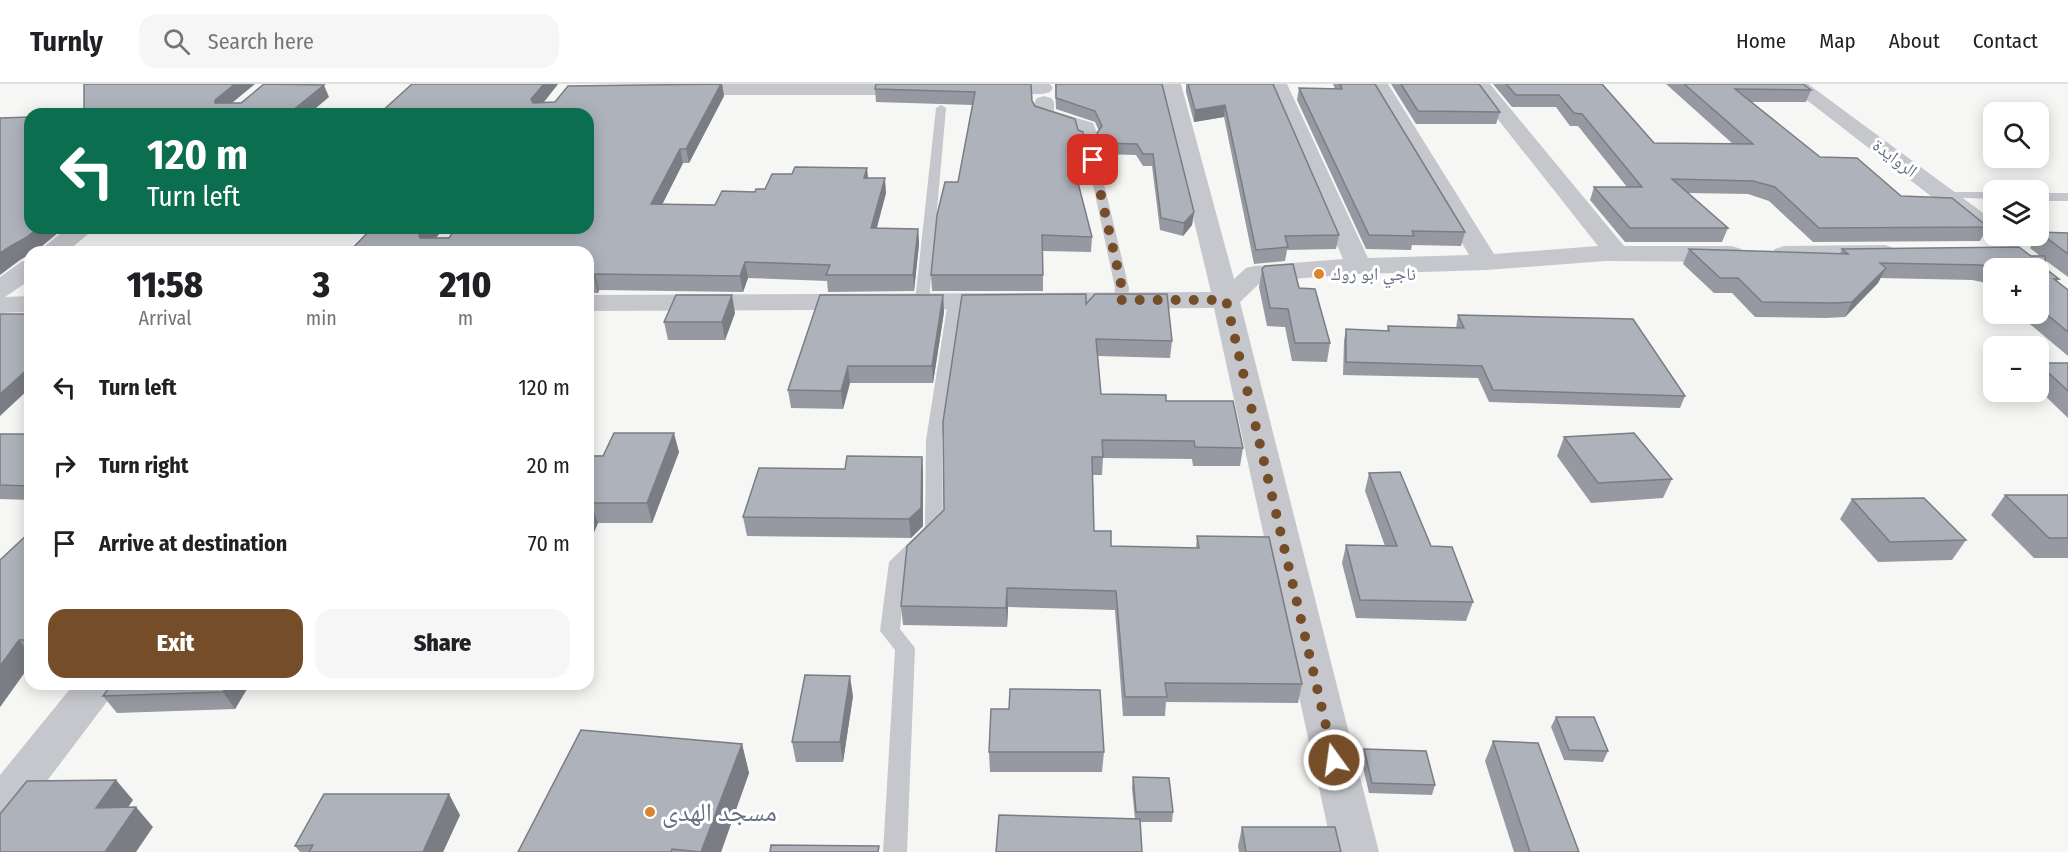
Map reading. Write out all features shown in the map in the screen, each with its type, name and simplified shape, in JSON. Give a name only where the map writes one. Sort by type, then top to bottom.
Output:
[{"type":"street","points":[[1171,84],[1226,300],[1356,852]]},
{"type":"street","points":[[1277,84],[1359,266]]},
{"type":"street","points":[[1378,84],[1486,262]]},
{"type":"street","points":[[1480,84],[1617,253]]},
{"type":"street","name":"الروايدة","points":[[1796,84],[1945,195],[1983,229]]},
{"type":"street","points":[[973,88],[1043,86],[1044,114],[1086,127],[1088,138]]},
{"type":"street","points":[[660,89],[938,88]]},
{"type":"street","points":[[59,246],[75,234]]},
{"type":"street","points":[[594,303],[1226,300],[1255,274],[1359,266],[1486,262],[1617,253],[1910,252]]},
{"type":"street","points":[[0,290],[24,272]]},
{"type":"street","points":[[0,305],[24,304]]},
{"type":"street","points":[[0,808],[93,690]]},
{"type":"lane","points":[[922,301],[941,108]]},
{"type":"lane","points":[[1088,138],[1122,288],[1121,300]]},
{"type":"lane","points":[[1945,195],[1983,196]]},
{"type":"lane","points":[[2049,197],[2068,197]]},
{"type":"lane","points":[[895,852],[905,648],[890,632],[891,620],[898,562],[934,529],[934,440],[955,301]]},
{"type":"building","points":[[84,84],[235,84],[215,100],[215,103],[241,103],[264,84],[324,85],[295,108],[84,108]]},
{"type":"building","points":[[412,84],[544,84],[531,99],[533,103],[555,102],[568,86],[721,84],[686,149],[680,149],[651,204],[715,205],[722,191],[755,192],[756,189],[765,189],[772,174],[792,174],[795,167],[867,168],[864,178],[885,178],[871,228],[918,229],[913,275],[826,275],[830,265],[745,262],[740,276],[595,274],[594,277],[594,246],[355,246],[366,234],[420,234],[420,238],[449,238],[452,234],[594,234],[594,108],[386,108]]},
{"type":"building","points":[[876,84],[1031,84],[1032,101],[1035,106],[1075,119],[1078,130],[1083,132],[1084,140],[1079,140],[1080,144],[1068,144],[1092,237],[1042,235],[1043,275],[931,275],[937,215],[945,182],[958,182],[975,92],[875,89]]},
{"type":"building","points":[[1056,84],[1162,84],[1194,212],[1184,223],[1161,218],[1153,154],[1143,154],[1137,144],[1100,143],[1097,133],[1102,126],[1095,111],[1056,98]]},
{"type":"building","points":[[1188,84],[1273,84],[1339,235],[1285,236],[1288,247],[1256,250],[1225,105],[1195,110]]},
{"type":"building","points":[[1340,84],[1375,84],[1465,232],[1412,231],[1414,236],[1369,235],[1299,88],[1342,89]]},
{"type":"building","points":[[1401,84],[1479,84],[1500,112],[1418,111]]},
{"type":"building","points":[[1506,84],[1602,84],[1654,143],[1753,144],[1684,84],[1803,84],[1811,90],[1735,89],[1820,157],[1857,158],[1901,196],[1952,198],[1983,223],[1983,227],[1819,228],[1775,187],[1753,181],[1672,179],[1728,228],[1630,228],[1594,187],[1642,187],[1582,114],[1574,113],[1559,95],[1516,95]]},
{"type":"building","points":[[24,117],[24,234],[31,234],[0,253],[0,118]]},
{"type":"building","points":[[2049,232],[2068,233],[2068,254],[2049,240]]},
{"type":"building","points":[[2019,247],[2031,256],[2045,256],[2045,258],[1983,258],[1983,265],[1880,263],[1886,268],[1852,302],[1762,302],[1738,278],[1720,278],[1689,249],[1848,254],[1842,249]]},
{"type":"building","points":[[1293,264],[1299,288],[1315,289],[1330,343],[1295,343],[1288,309],[1270,308],[1262,269],[1265,266]]},
{"type":"building","points":[[2049,271],[2059,279],[2054,279],[2068,290],[2068,332],[2049,316]]},
{"type":"building","points":[[1086,294],[1086,304],[1095,294],[1167,294],[1172,341],[1096,339],[1101,394],[1166,395],[1166,401],[1233,401],[1243,448],[1195,447],[1194,441],[1102,440],[1103,457],[1092,457],[1094,531],[1111,531],[1111,546],[1199,548],[1197,536],[1269,537],[1302,684],[1165,683],[1167,697],[1125,697],[1116,591],[1007,588],[1006,608],[901,606],[907,546],[944,510],[943,422],[962,295]]},
{"type":"building","points":[[676,295],[732,295],[722,322],[664,322]]},
{"type":"building","points":[[820,295],[943,295],[932,366],[848,366],[841,391],[788,390]]},
{"type":"building","points":[[0,314],[24,314],[24,372],[0,394]]},
{"type":"building","points":[[1458,315],[1633,319],[1685,396],[1493,390],[1482,366],[1346,362],[1346,329],[1389,331],[1388,326],[1464,328]]},
{"type":"building","points":[[2049,363],[2068,363],[2068,391],[2049,373]]},
{"type":"building","points":[[614,433],[674,433],[647,503],[594,503],[594,456],[603,456]]},
{"type":"building","points":[[1634,433],[1672,479],[1598,483],[1564,437]]},
{"type":"building","points":[[0,434],[24,434],[24,486],[0,485]]},
{"type":"building","points":[[847,456],[922,457],[921,508],[909,519],[743,517],[759,468],[845,469]]},
{"type":"building","points":[[1400,472],[1431,546],[1452,547],[1473,602],[1360,600],[1346,545],[1397,546],[1369,473]]},
{"type":"building","points":[[2005,495],[2068,495],[2068,538],[2049,538]]},
{"type":"building","points":[[1924,498],[1966,540],[1890,542],[1852,499]]},
{"type":"building","points":[[24,538],[24,640],[19,640],[0,666],[0,560]]},
{"type":"building","points":[[805,675],[850,676],[840,742],[792,742]]},
{"type":"building","points":[[1010,689],[1100,690],[1104,752],[989,752],[991,709],[1009,709]]},
{"type":"building","points":[[108,690],[224,690],[223,692],[103,696]]},
{"type":"building","points":[[1556,717],[1594,717],[1608,751],[1569,750]]},
{"type":"building","name":"مسجد الهدى","points":[[581,730],[742,744],[701,852],[672,849],[671,852],[518,852]]},
{"type":"building","points":[[1493,741],[1538,743],[1579,852],[1530,852]]},
{"type":"building","points":[[1364,749],[1426,751],[1435,785],[1372,783]]},
{"type":"building","points":[[1133,777],[1169,778],[1173,812],[1136,812]]},
{"type":"building","points":[[116,780],[96,808],[136,807],[105,852],[0,852],[0,814],[27,781]]},
{"type":"building","points":[[324,794],[449,794],[423,852],[309,852],[313,845],[295,846]]},
{"type":"building","points":[[999,815],[1140,819],[1142,852],[996,852]]},
{"type":"building","points":[[1242,827],[1335,827],[1341,852],[1246,852]]},
{"type":"building","points":[[771,845],[879,846],[878,852],[770,852]]},
{"type":"place","name":"ناجي ابو روك","points":[[1319,274]]},
{"type":"place","name":"مسجد الهدى","points":[[650,812]]},
{"type":"route","points":[[1093,160],[1122,288],[1121,300],[1226,300],[1334,760]]}]
